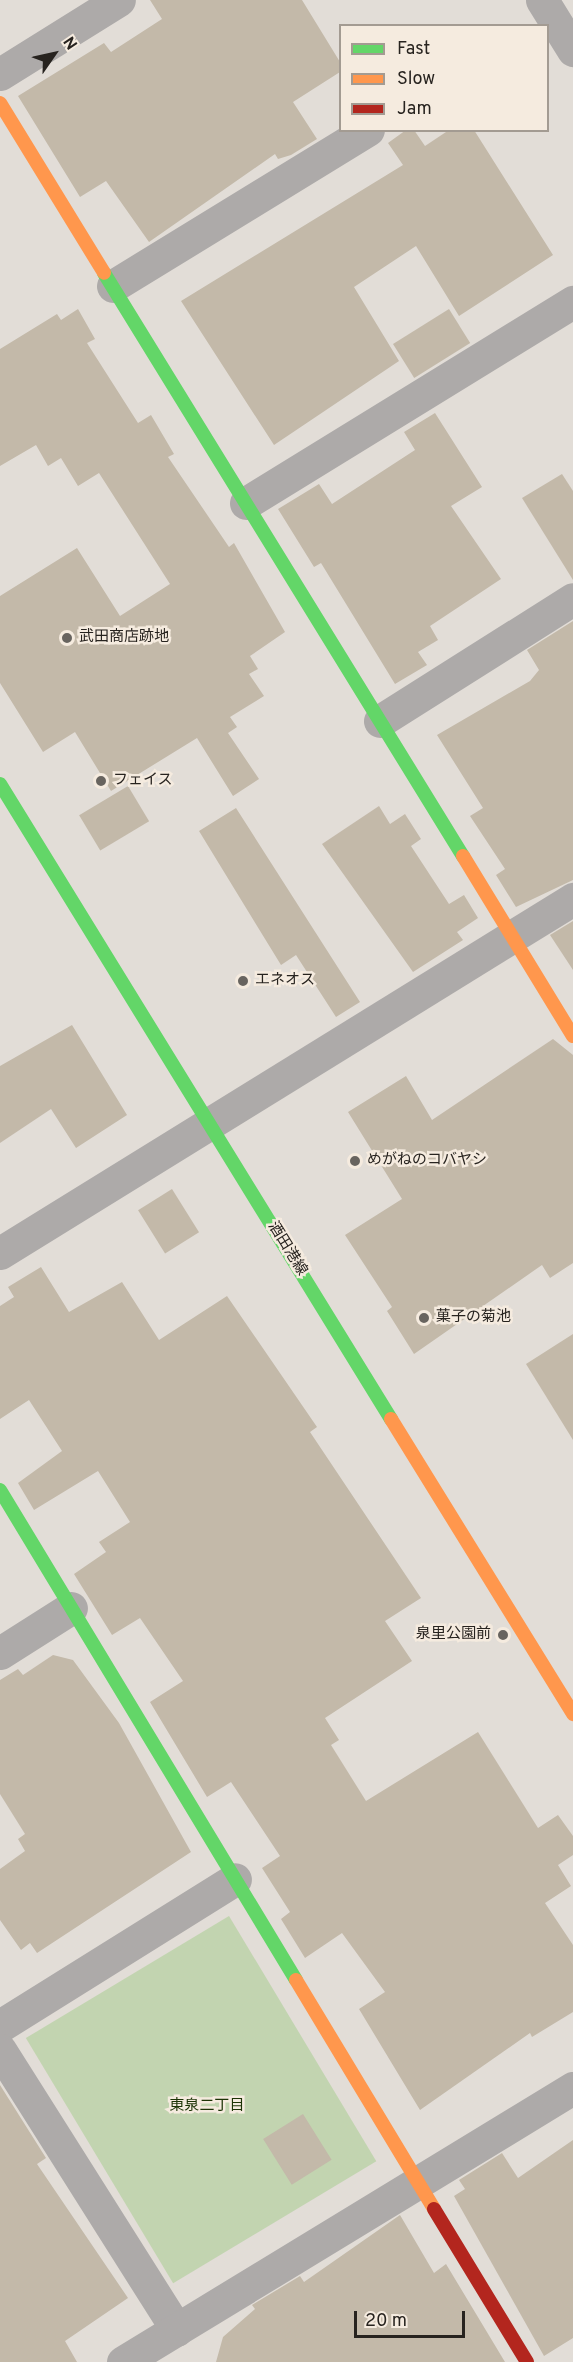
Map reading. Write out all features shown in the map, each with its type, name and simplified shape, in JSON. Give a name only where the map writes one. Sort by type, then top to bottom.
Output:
[{"type":"street","points":[[0,74],[119,0]]},
{"type":"street","points":[[552,12],[573,50]]},
{"type":"street","points":[[0,103],[573,1036]]},
{"type":"street","points":[[113,286],[365,132]]},
{"type":"street","points":[[246,503],[573,302]]},
{"type":"street","points":[[380,721],[573,600]]},
{"type":"street","name":"酒田港線","points":[[0,784],[573,1714]]},
{"type":"street","points":[[0,1253],[573,899]]},
{"type":"street","points":[[0,1490],[527,2362]]},
{"type":"street","points":[[0,1653],[72,1608]]},
{"type":"street","points":[[0,2026],[235,1879]]},
{"type":"street","points":[[0,2050],[177,2330]]},
{"type":"street","points":[[123,2362],[420,2184],[573,2088]]},
{"type":"green space","name":"東泉二丁目","points":[[229,1916],[376,2161],[173,2283],[26,2038]]},
{"type":"building","points":[[150,0],[302,0],[339,60],[339,73],[293,102],[317,139],[291,155],[278,159],[275,154],[149,242],[106,181],[80,197],[18,96],[104,43],[111,52],[162,19]]},
{"type":"building","points":[[403,132],[415,132],[425,146],[446,132],[475,132],[553,255],[459,316],[416,246],[354,287],[399,361],[274,445],[181,301],[403,165],[388,143]]},
{"type":"building","points":[[78,309],[95,339],[87,343],[138,423],[151,415],[174,454],[168,457],[229,547],[234,543],[285,632],[250,656],[258,669],[249,674],[264,696],[230,717],[237,727],[228,733],[259,779],[233,796],[197,738],[111,791],[75,732],[43,752],[0,683],[0,596],[77,548],[120,616],[170,584],[99,473],[78,486],[61,458],[48,466],[36,445],[0,466],[0,349],[57,314],[61,320]]},
{"type":"building","points":[[449,309],[470,343],[414,378],[393,344]]},
{"type":"building","points":[[435,413],[482,487],[451,506],[501,579],[430,626],[438,640],[418,652],[427,665],[395,684],[321,563],[314,567],[278,509],[319,484],[332,504],[415,450],[404,432]]},
{"type":"building","points":[[562,474],[573,491],[573,580],[522,498]]},
{"type":"building","points":[[573,621],[573,880],[516,907],[496,875],[505,869],[470,816],[483,808],[437,735],[530,681],[539,670],[527,650]]},
{"type":"building","points":[[128,786],[149,821],[100,851],[79,815]]},
{"type":"building","points":[[379,806],[390,824],[405,814],[421,839],[411,846],[449,904],[464,895],[478,918],[457,932],[463,940],[413,972],[322,844]]},
{"type":"building","points":[[236,808],[360,1002],[336,1017],[296,955],[281,965],[199,831]]},
{"type":"building","points":[[573,921],[573,970],[550,935]]},
{"type":"building","points":[[72,1025],[127,1115],[76,1148],[51,1109],[0,1143],[0,1066]]},
{"type":"building","points":[[553,1039],[573,1055],[573,1263],[550,1278],[542,1265],[414,1354],[387,1311],[392,1307],[345,1235],[402,1199],[348,1112],[406,1076],[432,1120]]},
{"type":"building","points":[[172,1189],[199,1232],[165,1253],[138,1210]]},
{"type":"building","points":[[41,1267],[69,1312],[122,1282],[159,1340],[227,1296],[317,1427],[310,1432],[421,1598],[385,1621],[412,1661],[325,1718],[339,1740],[331,1745],[366,1801],[478,1732],[538,1828],[558,1815],[573,1836],[573,1855],[558,1865],[571,1886],[545,1903],[573,1945],[573,2012],[532,2037],[530,2033],[420,2110],[359,2009],[385,1992],[342,1933],[305,1958],[281,1919],[290,1912],[262,1868],[280,1856],[231,1782],[207,1797],[150,1702],[183,1681],[140,1618],[112,1635],[74,1574],[106,1552],[99,1542],[130,1522],[98,1471],[34,1510],[18,1483],[62,1451],[29,1400],[0,1419],[0,1306],[14,1297],[8,1287]]},
{"type":"building","points":[[573,1334],[573,1440],[526,1364]]},
{"type":"building","points":[[53,1655],[73,1660],[119,1723],[191,1852],[37,1953],[30,1943],[21,1950],[0,1920],[0,1869],[25,1851],[18,1839],[25,1834],[0,1794],[0,1680],[18,1669],[23,1675]]},
{"type":"building","points":[[0,2085],[46,2158],[37,2164],[128,2298],[65,2341],[77,2362],[0,2362]]},
{"type":"building","points":[[303,2114],[332,2160],[292,2185],[263,2139]]},
{"type":"building","points":[[573,2140],[573,2338],[544,2356],[454,2196],[465,2189],[459,2180],[502,2153],[518,2178]]},
{"type":"building","points":[[400,2215],[434,2273],[446,2264],[505,2362],[216,2362],[223,2337],[255,2309],[252,2305],[300,2276],[304,2282]]},
{"type":"traffic: fast","points":[[104,273],[463,856]]},
{"type":"traffic: fast","points":[[0,784],[391,1419]]},
{"type":"traffic: fast","points":[[0,1490],[296,1980]]},
{"type":"traffic: slow","points":[[0,103],[104,273]]},
{"type":"traffic: slow","points":[[463,856],[573,1036]]},
{"type":"traffic: slow","points":[[391,1419],[573,1714]]},
{"type":"traffic: slow","points":[[296,1980],[434,2209]]},
{"type":"traffic: jam","points":[[434,2209],[527,2362]]},
{"type":"place","name":"武田商店跡地","points":[[67,638]]},
{"type":"place","name":"フェイス","points":[[101,781]]},
{"type":"place","name":"エネオス","points":[[243,981]]},
{"type":"place","name":"めがねのコバヤシ","points":[[355,1161]]},
{"type":"place","name":"菓子の菊池","points":[[424,1318]]},
{"type":"place","name":"泉里公園前","points":[[503,1635]]}]
